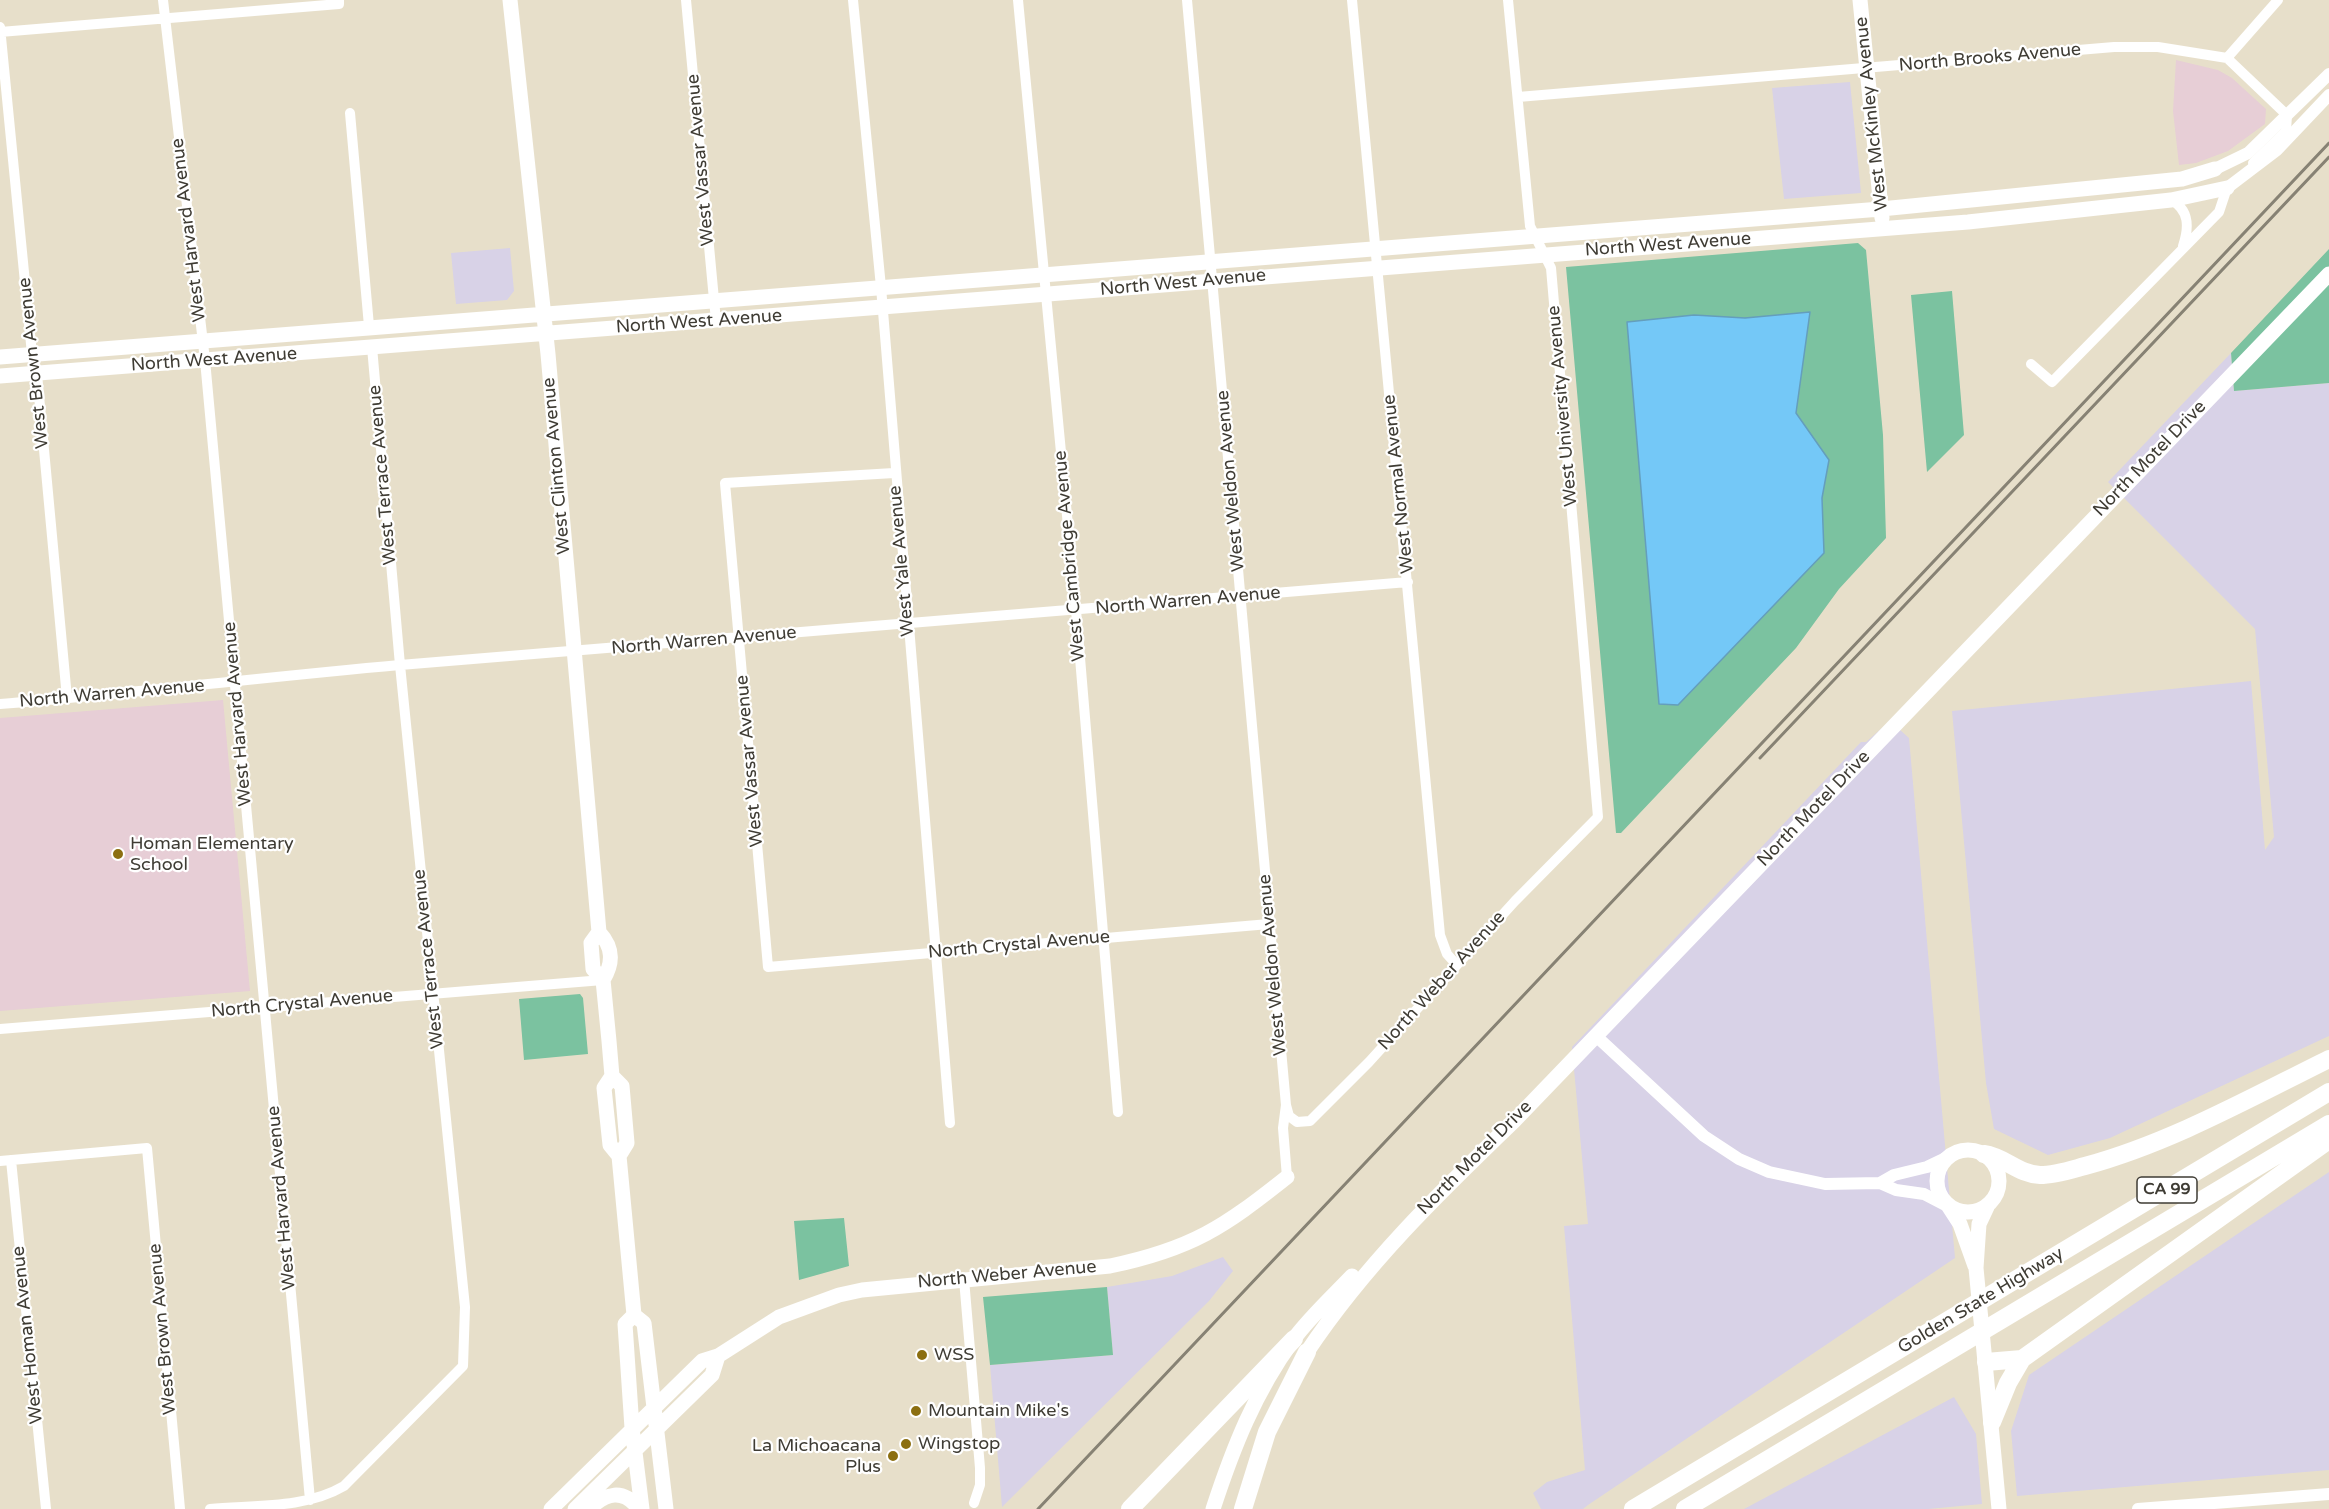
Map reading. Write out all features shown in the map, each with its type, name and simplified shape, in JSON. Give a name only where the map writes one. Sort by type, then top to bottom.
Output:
[{"type":"highway","points":[[1984,1154],[1994,1155],[2033,1174],[2052,1174],[2094,1163],[2154,1142],[2226,1110],[2329,1059]]},
{"type":"highway","name":"Golden State Highway","points":[[1633,1509],[2329,1092]]},
{"type":"highway","name":"Golden State Highway","points":[[1685,1509],[2329,1124]]},
{"type":"highway","points":[[1992,1422],[2008,1383],[2022,1359],[2329,1140]]},
{"type":"highway","points":[[1130,1509],[1300,1345]]},
{"type":"highway","points":[[1243,1509],[1267,1431],[1300,1345]]},
{"type":"highway","points":[[1986,1362],[2022,1359]]},
{"type":"main road","name":"West Clinton Avenue","points":[[510,0],[546,332],[599,932],[608,942],[611,967],[603,980],[612,1076],[604,1088],[610,1145],[619,1156],[634,1315],[644,1323],[666,1509]]},
{"type":"main road","name":"West McKinley Avenue","points":[[1860,0],[1883,228]]},
{"type":"main road","name":"North West Avenue","points":[[0,357],[544,312],[1210,263],[1881,208],[2146,183],[2196,176],[2215,169]]},
{"type":"main road","points":[[2093,209],[2099,197],[2129,193],[2146,183]]},
{"type":"main road","name":"North West Avenue","points":[[0,376],[1998,219],[2170,200],[2227,188]]},
{"type":"main road","points":[[1998,219],[2034,206],[2072,201],[2075,198],[2076,189]]},
{"type":"main road","name":"North Motel Drive","points":[[1213,1509],[1229,1460],[1254,1401],[1300,1345],[1340,1305],[1401,1232],[1596,1036],[2329,274]]},
{"type":"main road","points":[[1976,1268],[1970,1259],[1960,1224],[1942,1200],[1936,1182],[1942,1164],[1948,1157],[1966,1150],[1984,1154],[1997,1170],[2000,1180],[1998,1190],[1979,1224],[1976,1268],[1999,1509]]},
{"type":"main road","name":"North Weber Avenue","points":[[551,1509],[702,1361],[718,1356],[760,1327],[813,1303],[862,1290],[1110,1266],[1173,1251],[1238,1216],[1287,1177]]},
{"type":"main road","points":[[1949,1207],[1968,1213],[1987,1207]]},
{"type":"main road","name":"West Clinton Avenue","points":[[634,1315],[625,1324],[640,1509]]},
{"type":"main road","name":"North Weber Avenue","points":[[575,1509],[712,1375],[718,1356]]},
{"type":"main road","points":[[589,1509],[604,1496],[611,1494],[625,1496],[640,1509]]},
{"type":"street","name":"West Harvard Avenue","points":[[163,0],[205,360],[310,1500]]},
{"type":"street","name":"West Vassar Avenue","points":[[686,0],[716,321]]},
{"type":"street","name":"West Yale Avenue","points":[[853,0],[881,287],[894,472],[950,1123]]},
{"type":"street","name":"West Cambridge Avenue","points":[[1018,0],[1076,610],[1118,1112]]},
{"type":"street","name":"West Weldon Avenue","points":[[1187,0],[1286,1105],[1283,1128],[1287,1177]]},
{"type":"street","name":"West Normal Avenue","points":[[1352,0],[1440,935],[1447,954],[1456,964]]},
{"type":"street","name":"West University Avenue","points":[[1508,0],[1530,226],[1551,268],[1598,817]]},
{"type":"street","points":[[2278,0],[2227,58],[2287,115]]},
{"type":"street","points":[[0,30],[165,19],[339,2]]},
{"type":"street","name":"West Brown Avenue","points":[[0,30],[32,354],[37,374],[67,698]]},
{"type":"street","name":"North Brooks Avenue","points":[[1518,98],[1867,70],[2114,47],[2158,47],[2227,58]]},
{"type":"street","points":[[2215,169],[2248,153],[2329,74]]},
{"type":"street","name":"North West Avenue","points":[[2227,188],[2277,150],[2329,95]]},
{"type":"street","points":[[350,113],[369,326]]},
{"type":"street","points":[[2241,178],[2286,131],[2287,115]]},
{"type":"street","points":[[2031,364],[2052,382],[2183,246],[2196,237],[2219,212],[2227,188]]},
{"type":"street","points":[[2170,200],[2179,205],[2187,217],[2183,246]]},
{"type":"street","name":"West Terrace Avenue","points":[[210,1509],[310,1500],[329,1495],[344,1486],[463,1366],[465,1307],[400,665],[372,347]]},
{"type":"street","name":"West Vassar Avenue","points":[[768,967],[725,483],[894,472]]},
{"type":"street","name":"North Warren Avenue","points":[[0,704],[400,665],[1408,582]]},
{"type":"street","name":"North Weber Avenue","points":[[1286,1105],[1289,1116],[1297,1122],[1304,1124],[1310,1120],[1369,1062],[1456,964],[1598,817]]},
{"type":"street","name":"North Crystal Avenue","points":[[768,967],[1269,924]]},
{"type":"street","name":"North Crystal Avenue","points":[[0,1029],[603,980]]},
{"type":"street","points":[[1596,1036],[1704,1136],[1739,1159],[1769,1172],[1806,1181],[1840,1185],[1880,1184],[1896,1190],[1924,1194],[1949,1207]]},
{"type":"street","name":"West Brown Avenue","points":[[5,1161],[147,1148],[180,1509]]},
{"type":"street","points":[[1880,1184],[1894,1175],[1927,1167],[1948,1157]]},
{"type":"street","name":"West Homan Avenue","points":[[5,1161],[46,1509]]},
{"type":"street","points":[[964,1279],[980,1467],[980,1485],[974,1503]]},
{"type":"street","points":[[2138,1509],[2329,1494]]},
{"type":"shaded area","points":[[2176,60],[2218,70],[2232,78],[2266,109],[2265,124],[2228,151],[2196,163],[2179,165],[2173,111]]},
{"type":"shaded area","points":[[1850,82],[1861,193],[1784,199],[1772,88]]},
{"type":"shaded area","points":[[510,248],[514,291],[507,300],[456,304],[451,253]]},
{"type":"shaded area","points":[[2231,353],[2234,391],[2329,383],[2329,1036],[2110,1138],[2048,1155],[1994,1129],[1986,1083],[1952,711],[2251,681],[2265,850],[2274,837],[2255,629],[2108,482]]},
{"type":"shaded area","name":"Homan Elementary School","points":[[223,700],[250,991],[0,1011],[0,718]]},
{"type":"shaded area","points":[[1882,728],[1899,729],[1909,738],[1955,1258],[1583,1509],[1541,1509],[1533,1493],[1547,1482],[1585,1470],[1564,1226],[1588,1224],[1572,1047],[1861,742],[1866,742]]},
{"type":"shaded area","points":[[2329,1172],[2329,1470],[2017,1496],[2011,1431],[2029,1375]]},
{"type":"shaded area","points":[[1223,1257],[1233,1271],[1209,1301],[1002,1507],[990,1365],[1113,1355],[1107,1287],[1172,1276]]},
{"type":"shaded area","points":[[1954,1397],[1976,1434],[1982,1504],[1928,1509],[1744,1509]]},
{"type":"green space","points":[[1858,243],[1866,250],[1883,435],[1886,538],[1839,589],[1796,648],[1621,833],[1616,833],[1566,267]]},
{"type":"green space","points":[[2329,249],[2329,383],[2234,391],[2231,353]]},
{"type":"green space","points":[[1952,291],[1964,435],[1927,472],[1911,295]]},
{"type":"green space","points":[[580,994],[583,998],[588,1054],[524,1060],[519,999]]},
{"type":"green space","points":[[844,1218],[849,1266],[799,1280],[794,1221]]},
{"type":"green space","points":[[1107,1287],[1113,1355],[990,1365],[983,1297]]},
{"type":"water","points":[[1810,312],[1796,413],[1829,460],[1822,498],[1824,553],[1678,705],[1659,704],[1627,322],[1694,315],[1745,318]]},
{"type":"railway","points":[[1038,1509],[2329,143]]},
{"type":"railway","points":[[1760,758],[2329,157]]},
{"type":"place","name":"Homan Elementary School","points":[[118,854]]},
{"type":"place","name":"WSS","points":[[922,1355]]},
{"type":"place","name":"Mountain Mike's","points":[[916,1411]]},
{"type":"place","name":"Wingstop","points":[[906,1444]]},
{"type":"place","name":"La Michoacana Plus","points":[[893,1456]]}]
